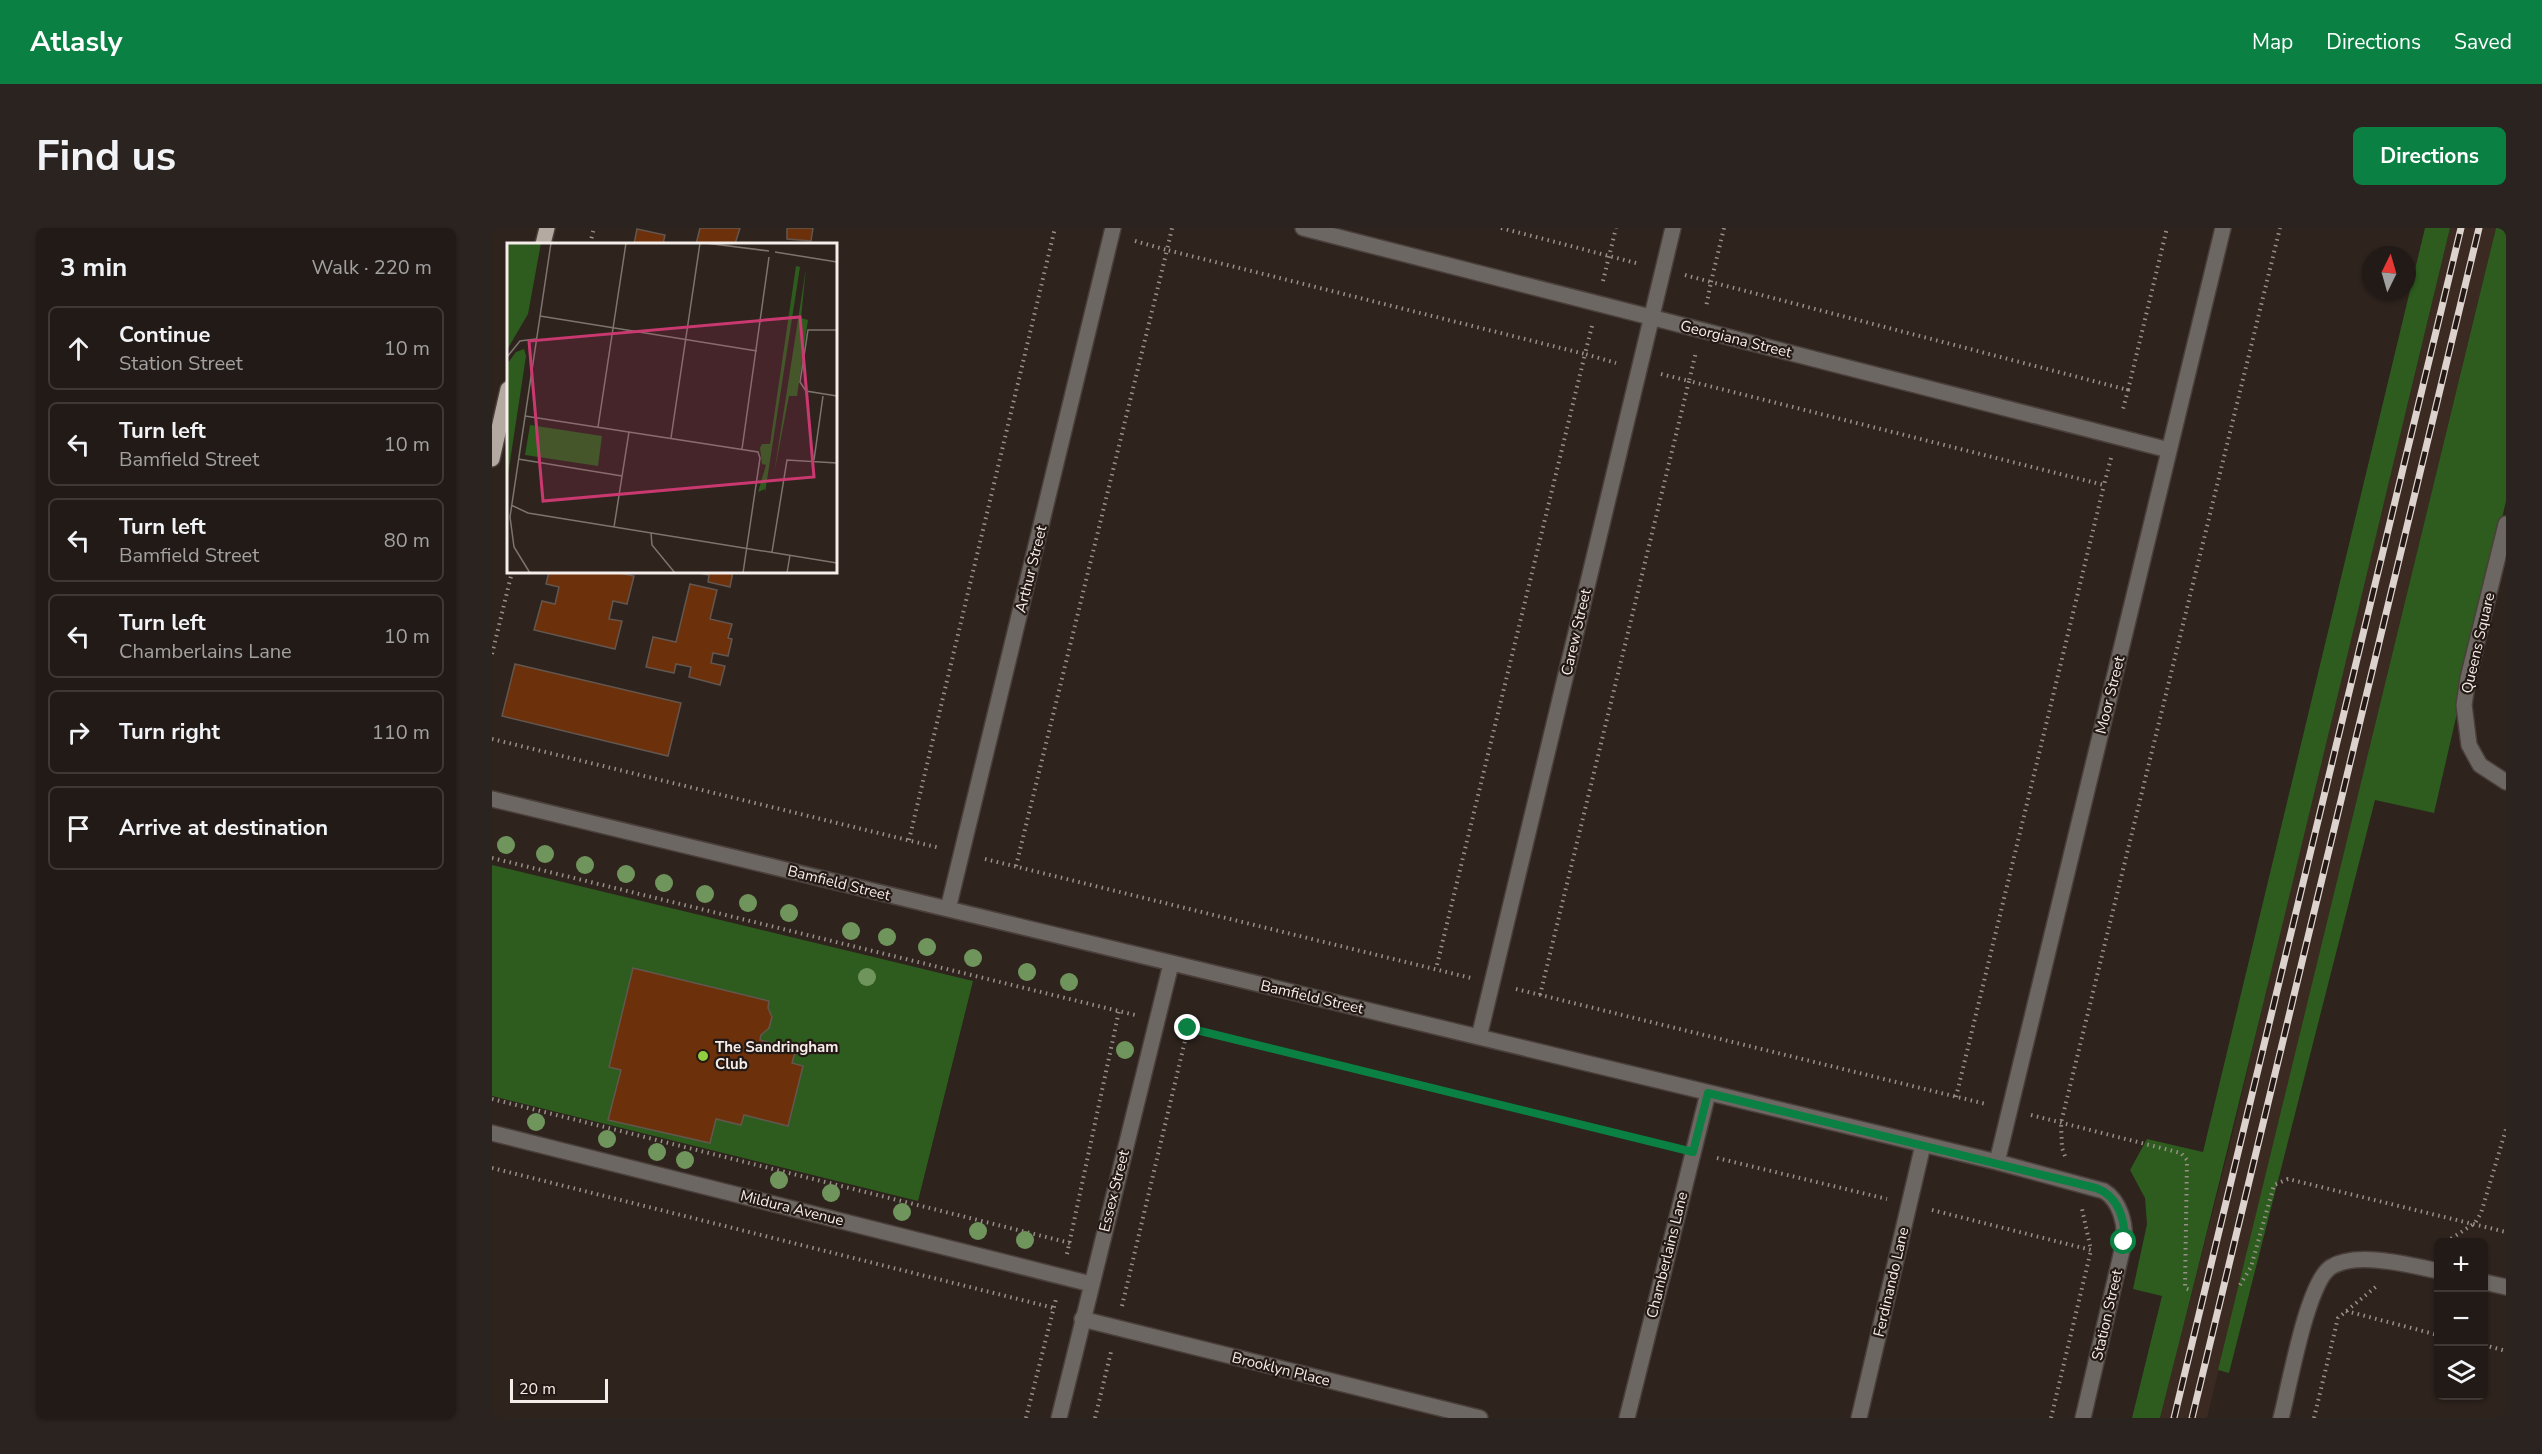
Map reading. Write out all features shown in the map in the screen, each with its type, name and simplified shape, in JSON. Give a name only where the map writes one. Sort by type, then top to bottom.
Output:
[{"type":"main road","points":[[543,243],[547,228]]},
{"type":"main road","points":[[492,459],[507,394]]},
{"type":"street","name":"Arthur Street","points":[[948,909],[1113,228]]},
{"type":"street","name":"Georgiana Street","points":[[1303,228],[2169,450]]},
{"type":"street","name":"Carew Street","points":[[1479,1037],[1673,228]]},
{"type":"street","name":"Moor Street","points":[[1997,1162],[2223,228]]},
{"type":"street","name":"Queens Square","points":[[2506,524],[2468,678],[2464,705],[2469,746],[2480,765],[2506,782]]},
{"type":"street","name":"Bamfield Street","points":[[492,799],[1997,1162],[2075,1182],[2111,1195],[2120,1212]]},
{"type":"street","name":"Essex Street","points":[[1059,1418],[1171,964]]},
{"type":"street","name":"Chamberlains Lane","points":[[1627,1418],[1708,1093]]},
{"type":"street","name":"Mildura Avenue","points":[[492,1133],[1091,1284]]},
{"type":"street","name":"Ferdinando Lane","points":[[1859,1418],[1923,1145]]},
{"type":"street","name":"Station Street","points":[[2083,1418],[2124,1242],[2125,1233],[2120,1212]]},
{"type":"street","points":[[2281,1418],[2312,1294],[2324,1273],[2332,1266],[2353,1260],[2412,1265],[2434,1270]]},
{"type":"street","points":[[2488,1283],[2506,1287]]},
{"type":"street","name":"Brooklyn Place","points":[[1082,1319],[1480,1418]]},
{"type":"path","points":[[590,243],[594,228]]},
{"type":"path","points":[[909,841],[1055,228]]},
{"type":"path","points":[[1501,228],[1610,256],[1616,228]]},
{"type":"path","points":[[1711,282],[1724,228]]},
{"type":"path","points":[[2128,390],[2167,228]]},
{"type":"path","points":[[2051,1418],[2091,1250],[2075,1182],[2062,1148],[2061,1123],[2280,228]]},
{"type":"path","points":[[1016,866],[1167,250],[1585,354],[1436,969]]},
{"type":"path","points":[[1540,995],[1689,381]]},
{"type":"path","points":[[1956,1097],[2104,485]]},
{"type":"path","points":[[492,654],[512,573]]},
{"type":"path","points":[[492,739],[2181,1153],[2187,1160],[2185,1288],[2190,1290]]},
{"type":"path","points":[[492,858],[2091,1250]]},
{"type":"path","points":[[1026,1418],[1070,1243],[1119,1011]]},
{"type":"path","points":[[1095,1418],[1188,1028]]},
{"type":"path","points":[[492,1100],[1070,1243]]},
{"type":"path","points":[[2452,1238],[2475,1223],[2481,1213],[2506,1129]]},
{"type":"path","points":[[492,1168],[1054,1308]]},
{"type":"path","points":[[2240,1285],[2251,1267],[2274,1185],[2288,1179],[2506,1232]]},
{"type":"path","points":[[2314,1418],[2338,1318],[2371,1290],[2412,1265]]},
{"type":"path","points":[[2346,1311],[2434,1334]]},
{"type":"path","points":[[2488,1346],[2506,1351]]},
{"type":"shaded area","points":[[2450,228],[2496,228],[2207,1418],[2160,1418],[2233,1132]]},
{"type":"green space","points":[[2425,228],[2450,228],[2307,823],[2160,1418],[2132,1418],[2162,1296],[2133,1289],[2147,1224],[2145,1198],[2130,1170],[2147,1139],[2203,1152],[2408,300],[2416,300],[2416,265]]},
{"type":"green space","points":[[2496,228],[2506,228],[2506,501],[2434,813],[2375,800],[2229,1373],[2218,1370]]},
{"type":"green space","points":[[492,865],[973,981],[918,1201],[492,1096]]},
{"type":"building","points":[[700,228],[740,228],[735,243],[696,243]]},
{"type":"building","points":[[787,228],[813,228],[811,241],[787,239]]},
{"type":"building","points":[[637,229],[665,235],[663,243],[634,243]]},
{"type":"building","points":[[549,573],[620,573],[634,576],[627,604],[613,601],[609,619],[622,621],[615,649],[534,630],[542,601],[555,604],[559,587],[546,584]]},
{"type":"building","points":[[699,573],[733,573],[730,587],[708,582],[709,575]]},
{"type":"building","points":[[690,584],[717,590],[710,619],[732,624],[728,638],[732,639],[728,656],[713,653],[711,663],[725,666],[720,685],[689,677],[691,667],[676,664],[674,673],[646,667],[653,637],[676,642]]},
{"type":"building","points":[[515,664],[681,703],[668,756],[502,716]]},
{"type":"building","name":"The Sandringham Club","points":[[633,968],[769,1001],[768,1008],[772,1017],[769,1028],[761,1035],[760,1040],[796,1049],[792,1063],[803,1066],[788,1126],[744,1115],[741,1125],[716,1119],[710,1143],[608,1120],[621,1070],[609,1067]]},
{"type":"railway","points":[[2174,1418],[2461,228]]},
{"type":"railway","points":[[2192,1418],[2479,228]]},
{"type":"place","name":"The Sandringham Club","points":[[703,1056]]},
{"type":"route","points":[[1188,1028],[1693,1152],[1708,1093],[2096,1188],[2111,1195],[2117,1204],[2125,1233],[2124,1242]]}]
